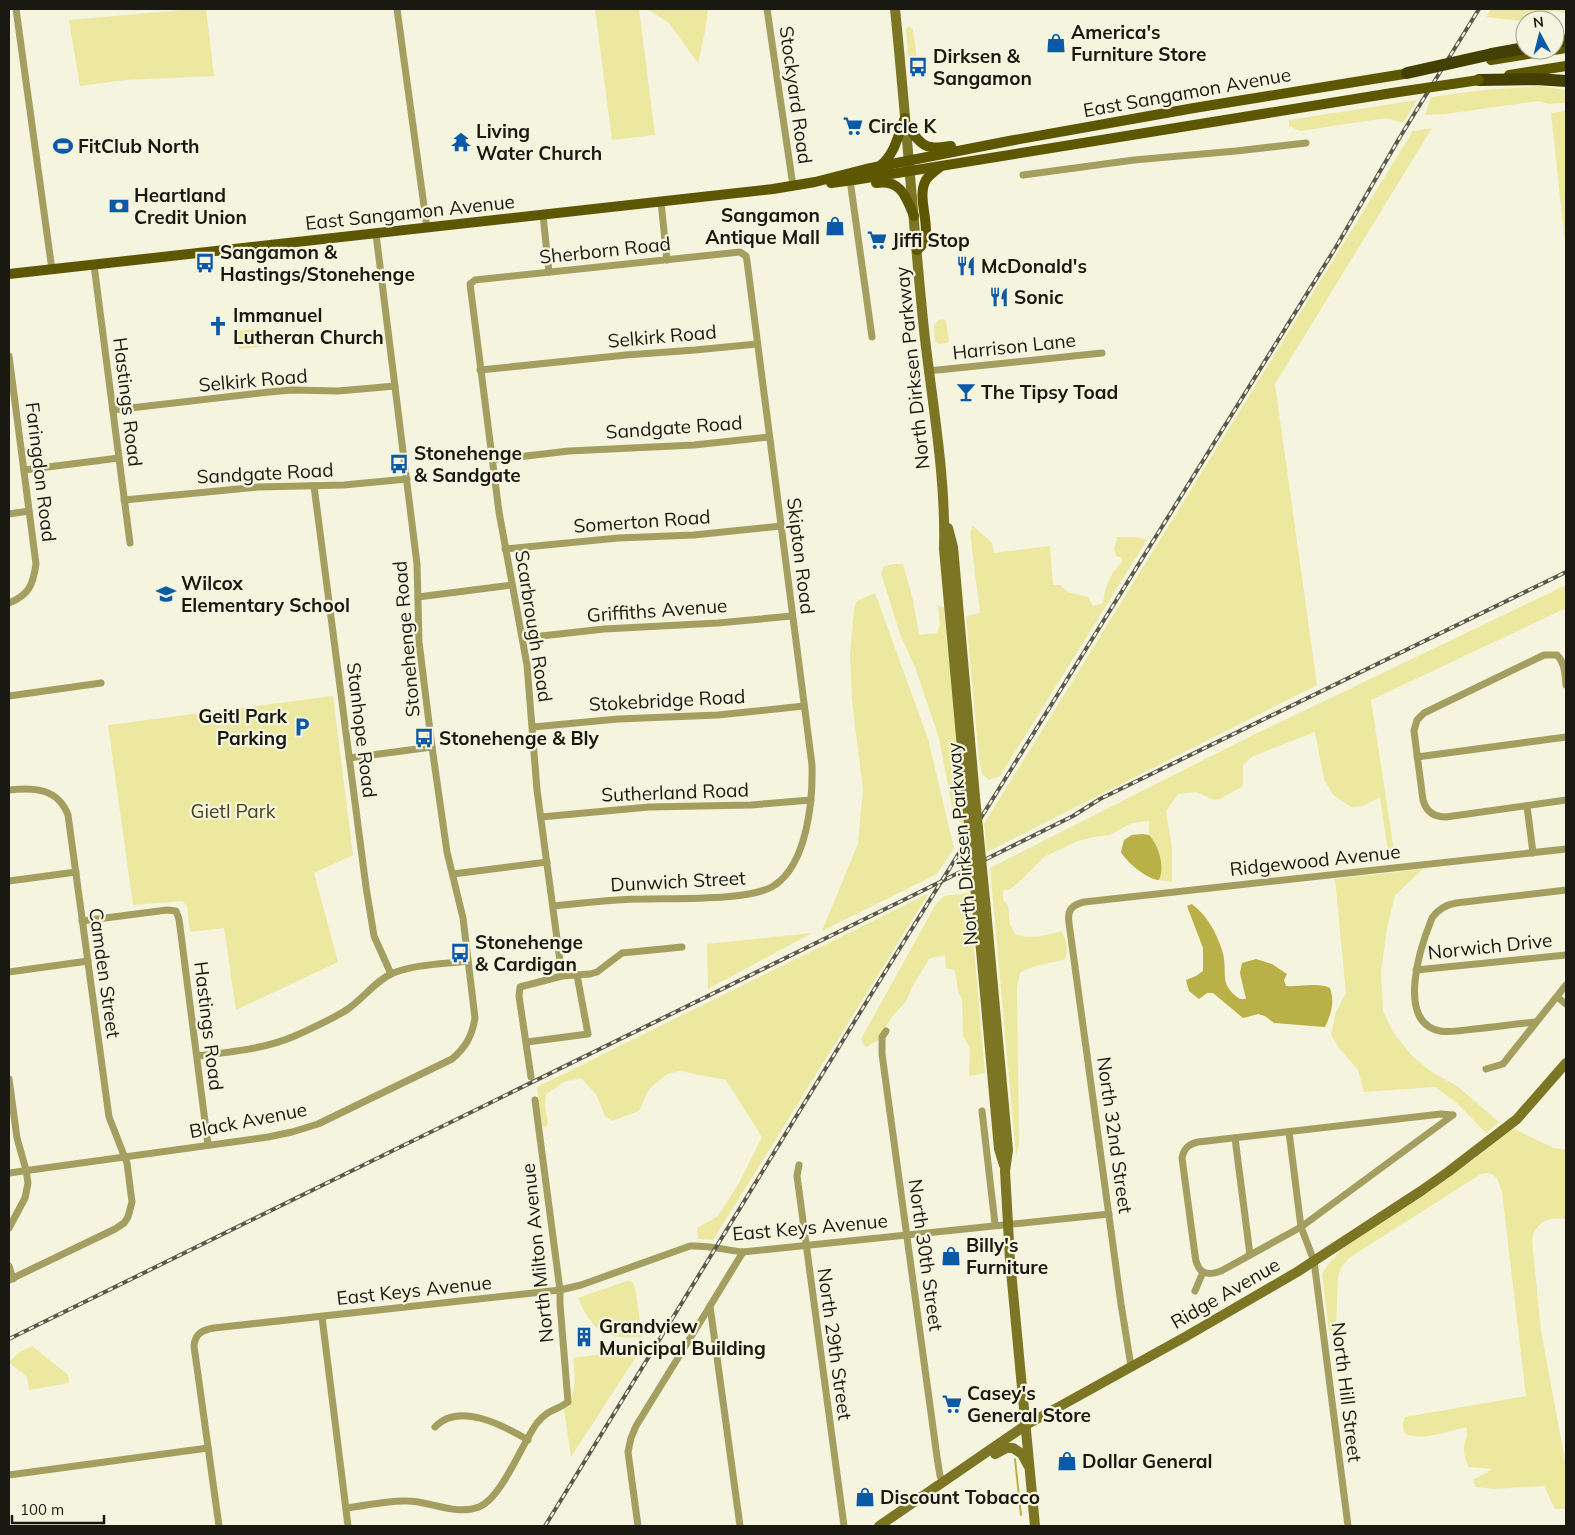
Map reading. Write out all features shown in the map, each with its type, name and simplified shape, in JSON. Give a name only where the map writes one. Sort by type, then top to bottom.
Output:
[{"type":"highway","points":[[1406,74],[1515,51]]},
{"type":"highway","points":[[1479,80],[1536,79],[1566,81]]},
{"type":"main road","name":"North Dirksen Parkway","points":[[896,9],[928,371],[941,468],[945,514],[944,548],[982,914],[999,1149],[1006,1171],[1012,1286],[1035,1526]]},
{"type":"main road","points":[[1491,57],[1566,48]]},
{"type":"main road","name":"East Sangamon Avenue","points":[[9,274],[793,186],[880,166],[940,166],[1566,66]]},
{"type":"main road","name":"East Sangamon Avenue","points":[[815,182],[839,183],[1009,141],[1194,108],[1406,74]]},
{"type":"main road","points":[[880,166],[894,151],[897,138],[906,121],[920,142],[932,148],[986,140],[1009,141]]},
{"type":"main road","points":[[917,250],[921,247],[926,237],[922,189],[928,176],[940,166]]},
{"type":"main road","points":[[839,183],[851,187],[889,182],[900,188],[914,216]]},
{"type":"main road","name":"Ridge Avenue","points":[[879,1526],[1026,1425],[1185,1337],[1314,1261],[1448,1172],[1505,1129],[1537,1098],[1566,1063]]},
{"type":"main road","points":[[963,1469],[977,1466],[1001,1450],[1010,1448],[1020,1452],[1030,1467]]},
{"type":"street","points":[[16,9],[52,270]]},
{"type":"street","points":[[397,9],[427,228]]},
{"type":"street","name":"Stockyard Road","points":[[767,9],[793,186]]},
{"type":"street","points":[[1023,175],[1114,162],[1306,143]]},
{"type":"street","points":[[851,187],[872,337]]},
{"type":"street","points":[[660,202],[667,260]]},
{"type":"street","points":[[543,215],[549,272]]},
{"type":"street","name":"Stonehenge Road","points":[[376,234],[417,564],[419,642],[432,747],[444,836],[463,918],[475,1018],[470,1039]]},
{"type":"street","name":"Sherborn Road","points":[[471,282],[475,280],[736,252],[743,253]]},
{"type":"street","name":"Skipton Road","points":[[743,253],[747,261],[812,765],[811,800],[804,834],[794,863]]},
{"type":"street","name":"Hastings Road","points":[[94,265],[130,543]]},
{"type":"street","name":"Scarbrough Road","points":[[471,282],[470,294],[505,549],[527,665],[541,817],[562,976]]},
{"type":"street","name":"Selkirk Road","points":[[480,370],[757,344]]},
{"type":"street","name":"Harrison Lane","points":[[928,371],[1102,354]]},
{"type":"street","name":"Faringdon Road","points":[[9,356],[14,422],[24,470],[36,564],[31,592],[9,603]]},
{"type":"street","name":"Selkirk Road","points":[[113,410],[292,390],[338,391],[395,386]]},
{"type":"street","name":"Sandgate Road","points":[[492,460],[589,450],[694,445],[769,436]]},
{"type":"street","points":[[24,470],[119,458]]},
{"type":"street","name":"Sandgate Road","points":[[124,500],[258,486],[363,484],[407,479]]},
{"type":"street","name":"Stanhope Road","points":[[314,486],[374,936],[391,974]]},
{"type":"street","points":[[9,514],[30,511]]},
{"type":"street","name":"Somerton Road","points":[[505,549],[618,538],[694,535],[781,526]]},
{"type":"street","points":[[418,597],[512,585]]},
{"type":"street","name":"Griffiths Avenue","points":[[523,638],[604,629],[700,624],[792,616]]},
{"type":"street","points":[[1566,685],[1564,664],[1558,653],[1544,655],[1420,716],[1414,726],[1425,805],[1436,816],[1446,817],[1566,800]]},
{"type":"street","points":[[9,696],[101,683]]},
{"type":"street","name":"Stokebridge Road","points":[[533,727],[618,719],[718,715],[804,706]]},
{"type":"street","points":[[1417,757],[1566,737]]},
{"type":"street","points":[[349,758],[432,747]]},
{"type":"street","name":"Camden Street","points":[[9,790],[29,788],[55,792],[66,808],[109,1117],[128,1164],[132,1202],[131,1210],[124,1223],[115,1229],[11,1280]]},
{"type":"street","name":"Sutherland Road","points":[[541,817],[640,807],[751,806],[811,800]]},
{"type":"street","points":[[1528,806],[1534,853]]},
{"type":"street","name":"Ridgewood Avenue","points":[[1070,909],[1074,905],[1084,902],[1566,850]]},
{"type":"street","points":[[453,874],[547,862]]},
{"type":"street","name":"Dunwich Street","points":[[553,906],[626,899],[715,897],[758,893],[770,889],[777,884],[789,872],[794,863]]},
{"type":"street","points":[[9,881],[76,872]]},
{"type":"street","points":[[1536,1022],[1449,1032],[1432,1028],[1423,1021],[1417,1008],[1414,981],[1416,970],[1430,924],[1436,913],[1444,906],[1566,890]]},
{"type":"street","name":"North 32nd Street","points":[[1070,909],[1068,923],[1131,1366]]},
{"type":"street","name":"Hastings Road","points":[[82,921],[167,910],[176,911],[180,925],[208,1146]]},
{"type":"street","points":[[531,1077],[519,996],[520,987],[562,976],[597,972],[622,953],[682,947]]},
{"type":"street","name":"Norwich Drive","points":[[1416,970],[1566,955]]},
{"type":"street","points":[[197,1056],[263,1046],[296,1036],[349,1008],[381,980],[391,974],[410,968],[468,961]]},
{"type":"street","points":[[9,972],[88,962]]},
{"type":"street","points":[[527,1042],[588,1034],[578,975]]},
{"type":"street","points":[[1486,1070],[1503,1064],[1536,1022],[1561,996],[1566,985]]},
{"type":"street","points":[[1561,996],[1566,1004]]},
{"type":"street","name":"North 30th Street","points":[[886,1031],[882,1037],[882,1054],[937,1457],[940,1476],[944,1482]]},
{"type":"street","name":"Black Avenue","points":[[9,1173],[208,1146],[292,1132],[318,1124],[452,1058],[465,1047],[470,1039]]},
{"type":"street","points":[[9,1079],[17,1138],[26,1170],[28,1190],[26,1198],[9,1228]]},
{"type":"street","name":"North Milton Avenue","points":[[528,1440],[546,1412],[568,1402],[560,1290],[535,1100]]},
{"type":"street","points":[[982,1111],[995,1224]]},
{"type":"street","points":[[1441,1114],[1453,1115],[1301,1227],[1213,1274],[1203,1272],[1196,1264],[1182,1158],[1186,1148],[1194,1143],[1235,1138],[1441,1114]]},
{"type":"street","name":"North Hill Street","points":[[1289,1132],[1301,1227],[1314,1261],[1348,1526]]},
{"type":"street","points":[[1235,1138],[1250,1255]]},
{"type":"street","name":"North 29th Street","points":[[799,1165],[797,1176],[844,1526]]},
{"type":"street","name":"East Keys Avenue","points":[[208,1448],[194,1346],[196,1336],[208,1329],[560,1290],[582,1285],[690,1246],[704,1245],[727,1251],[743,1252],[995,1224],[1109,1214]]},
{"type":"street","points":[[638,1526],[628,1461],[631,1438],[636,1426],[743,1252]]},
{"type":"street","points":[[9,1266],[11,1280]]},
{"type":"street","points":[[1195,1291],[1203,1272]]},
{"type":"street","points":[[710,1306],[740,1526]]},
{"type":"street","points":[[322,1317],[348,1526]]},
{"type":"street","points":[[346,1508],[404,1500],[420,1501],[456,1509],[473,1509],[493,1497],[528,1440],[501,1425],[480,1418],[459,1416],[440,1422],[435,1427]]},
{"type":"street","points":[[9,1475],[208,1448],[219,1526]]},
{"type":"green space","points":[[206,9],[214,76],[126,80],[80,86],[69,20]]},
{"type":"green space","points":[[595,9],[639,9],[655,135],[612,140]]},
{"type":"green space","points":[[647,9],[708,9],[698,63],[669,23]]},
{"type":"green space","points":[[1491,9],[1566,9],[1566,13],[1565,10],[1515,10],[1515,20],[1486,17]]},
{"type":"green space","points":[[908,26],[913,29],[917,59],[916,71],[912,72],[909,69],[906,29]]},
{"type":"green space","points":[[1541,86],[1566,90],[1566,103],[1549,104],[1538,101],[1425,115],[1431,97],[1484,90]]},
{"type":"green space","points":[[1417,100],[1403,123],[1386,118],[1300,131],[1289,126],[1289,120]]},
{"type":"green space","points":[[1566,111],[1566,253],[1551,113]]},
{"type":"green space","points":[[1432,128],[1275,384],[1317,685],[987,852],[984,824],[1413,131]]},
{"type":"green space","points":[[944,319],[946,321],[949,341],[947,343],[938,344],[935,341],[934,325],[939,320]]},
{"type":"green space","points":[[266,328],[268,346],[239,349],[237,331]]},
{"type":"green space","points":[[973,526],[992,543],[994,553],[1050,546],[1053,585],[1060,585],[1068,592],[1088,597],[1093,606],[1103,603],[1109,581],[1114,571],[1122,562],[1122,558],[1116,556],[1114,549],[1117,537],[1137,537],[1147,540],[1000,776],[989,780],[982,774],[979,759],[966,616],[980,613],[970,533]]},
{"type":"green space","points":[[903,564],[913,600],[919,635],[937,633],[940,625],[938,605],[944,608],[964,819],[963,825],[954,817],[939,738],[915,667],[900,634],[881,573],[884,566]]},
{"type":"green space","points":[[1566,585],[1566,610],[1564,609],[1371,700],[1395,858],[1389,858],[1380,797],[1363,806],[1351,807],[1333,795],[1324,779],[1315,732],[1253,756],[1243,765],[1243,786],[1220,799],[1214,800],[1196,792],[1178,794],[1166,811],[1172,848],[1172,882],[1159,880],[1161,870],[1159,857],[1155,844],[1149,835],[1149,821],[1132,823],[1109,835],[1075,842],[1044,857],[1018,883],[1010,889],[1003,891],[1003,899],[1008,906],[1010,925],[1016,935],[1028,937],[1061,931],[1067,948],[1065,959],[1020,973],[1017,988],[1019,1146],[1016,1155],[990,868],[1251,736]]},
{"type":"green space","points":[[875,593],[928,739],[954,848],[937,874],[822,931],[858,844],[863,790],[852,701],[850,655],[854,609],[857,601]]},
{"type":"green space","name":"Gietl Park","points":[[333,696],[353,855],[314,873],[338,962],[236,1010],[224,928],[190,932],[187,907],[183,901],[133,905],[108,725]]},
{"type":"green space","points":[[1423,869],[1395,895],[1387,928],[1381,972],[1383,1011],[1393,1032],[1411,1055],[1433,1073],[1457,1086],[1499,1122],[1486,1133],[1458,1104],[1435,1087],[1364,1092],[1358,1070],[1339,1048],[1331,1034],[1336,1012],[1346,993],[1335,879]]},
{"type":"green space","points":[[929,893],[713,1240],[698,1239],[697,1228],[718,1216],[739,1183],[762,1137],[726,1080],[680,1071],[667,1074],[649,1089],[639,1111],[612,1121],[605,1116],[596,1094],[581,1078],[564,1082],[546,1094],[545,1106],[548,1123],[546,1127],[542,1126],[537,1087]]},
{"type":"green space","points":[[969,893],[985,1073],[969,1076],[970,1049],[963,1035],[962,1000],[958,991],[955,970],[946,968],[945,955],[929,959],[912,987],[907,1000],[891,1018],[877,1041],[866,1047],[861,1039],[936,904],[944,896]]},
{"type":"green space","points":[[812,933],[708,989],[707,944]]},
{"type":"green space","points":[[1512,1128],[1554,1148],[1566,1150],[1566,1219],[1548,1220],[1540,1224],[1536,1228],[1532,1240],[1541,1331],[1566,1466],[1566,1509],[1555,1509],[1544,1486],[1494,1489],[1476,1487],[1473,1480],[1492,1469],[1469,1467],[1464,1452],[1467,1436],[1466,1427],[1427,1436],[1404,1433],[1403,1424],[1405,1417],[1526,1396],[1502,1192],[1497,1178],[1490,1173],[1481,1174],[1349,1258],[1341,1268],[1338,1277],[1336,1329],[1329,1331],[1322,1274],[1329,1263],[1343,1248],[1468,1164]]},
{"type":"green space","points":[[627,1281],[633,1282],[636,1292],[642,1337],[619,1337],[602,1331],[589,1318],[578,1298]]},
{"type":"green space","points":[[32,1346],[68,1375],[69,1383],[29,1390],[27,1377],[9,1362],[20,1352]]},
{"type":"green space","points":[[641,1349],[571,1457],[564,1409],[569,1406],[573,1394],[575,1377],[573,1358]]},
{"type":"shaded area","points":[[1132,835],[1149,835],[1158,851],[1161,863],[1159,880],[1149,877],[1138,870],[1121,852],[1124,840]]},
{"type":"shaded area","points":[[1192,904],[1207,919],[1217,936],[1224,958],[1226,983],[1233,993],[1240,999],[1246,999],[1240,973],[1242,963],[1256,959],[1272,964],[1287,974],[1284,980],[1286,986],[1315,985],[1330,988],[1332,1008],[1325,1027],[1274,1023],[1265,1016],[1258,1014],[1243,1018],[1213,993],[1207,993],[1199,999],[1189,991],[1186,980],[1203,971],[1203,948],[1187,906]]},
{"type":"waterway","points":[[1015,1459],[1021,1515]]},
{"type":"railway","points":[[545,1526],[872,993],[1336,247],[1400,137],[1479,9]]},
{"type":"railway","points":[[9,1339],[934,885],[1073,816],[1100,799],[1566,572]]},
{"type":"place","name":"America's Furniture Store","points":[[1056,43]]},
{"type":"place","name":"Dirksen & Sangamon","points":[[918,67]]},
{"type":"place","name":"Circle K","points":[[853,126]]},
{"type":"place","name":"Living Water Church","points":[[461,142]]},
{"type":"place","name":"FitClub North","points":[[63,146]]},
{"type":"place","name":"Heartland Credit Union","points":[[119,206]]},
{"type":"place","name":"Sangamon Antique Mall","points":[[835,226]]},
{"type":"place","name":"Jiffi Stop","points":[[877,240]]},
{"type":"place","name":"Sangamon & Hastings/Stonehenge","points":[[205,263]]},
{"type":"place","name":"McDonald's","points":[[966,266]]},
{"type":"place","name":"Sonic","points":[[999,297]]},
{"type":"place","name":"Immanuel Lutheran Church","points":[[218,326]]},
{"type":"place","name":"The Tipsy Toad","points":[[966,392]]},
{"type":"place","name":"Stonehenge & Sandgate","points":[[399,464]]},
{"type":"place","name":"Wilcox Elementary School","points":[[166,594]]},
{"type":"place","name":"Geitl Park Parking","points":[[302,727]]},
{"type":"place","name":"Stonehenge & Bly","points":[[424,738]]},
{"type":"place","name":"Stonehenge & Cardigan","points":[[460,953]]},
{"type":"place","name":"Billy's Furniture","points":[[951,1256]]},
{"type":"place","name":"Grandview Municipal Building","points":[[584,1337]]},
{"type":"place","name":"Casey's General Store","points":[[952,1404]]},
{"type":"place","name":"Dollar General","points":[[1067,1461]]},
{"type":"place","name":"Discount Tobacco","points":[[865,1497]]}]
